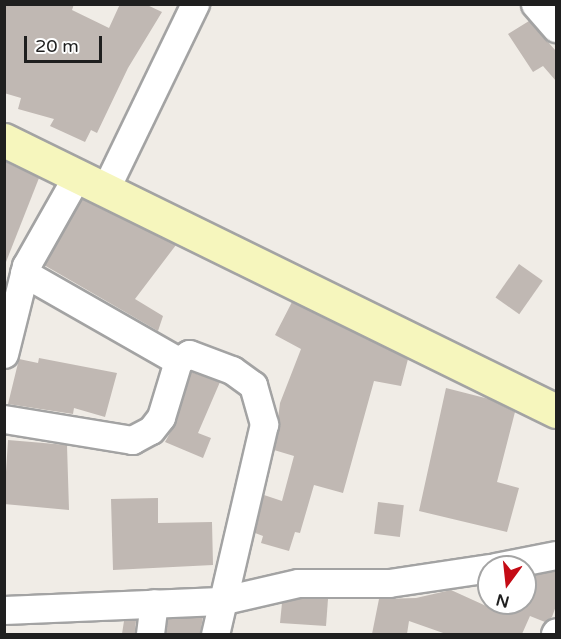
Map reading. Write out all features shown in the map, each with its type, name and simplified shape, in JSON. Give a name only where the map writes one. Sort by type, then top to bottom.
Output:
[{"type":"main road","points":[[4,140],[556,411]]},
{"type":"street","points":[[5,346],[24,273],[91,183],[195,4]]},
{"type":"street","points":[[535,4],[556,28]]},
{"type":"street","points":[[24,273],[178,361]]},
{"type":"street","points":[[4,419],[132,440],[152,430],[161,417],[178,361],[189,354],[232,370],[253,384],[261,404],[261,439],[220,601],[215,634]]},
{"type":"street","points":[[537,559],[556,555]]},
{"type":"street","points":[[4,610],[220,601],[298,583],[389,583],[477,570]]},
{"type":"street","points":[[150,634],[154,603]]},
{"type":"building","points":[[4,4],[74,4],[72,10],[109,28],[120,4],[145,4],[162,12],[128,68],[97,133],[91,130],[85,142],[50,126],[54,119],[18,109],[21,98],[4,93]]},
{"type":"building","points":[[529,21],[556,51],[556,81],[543,66],[533,72],[508,34]]},
{"type":"building","points":[[4,161],[39,178],[6,262],[4,262]]},
{"type":"building","points":[[82,199],[176,245],[135,299],[163,316],[158,331],[44,265]]},
{"type":"building","points":[[519,264],[543,281],[519,314],[495,298]]},
{"type":"building","points":[[292,302],[408,359],[401,386],[374,381],[343,493],[314,485],[300,533],[295,532],[289,551],[261,543],[263,536],[255,533],[264,495],[282,501],[294,456],[274,450],[280,403],[301,349],[275,335]]},
{"type":"building","points":[[39,358],[117,373],[105,417],[74,408],[73,414],[8,404],[19,359],[38,363]]},
{"type":"building","points":[[191,372],[220,382],[198,433],[211,438],[203,458],[165,442],[176,422]]},
{"type":"building","points":[[446,388],[489,399],[515,412],[497,482],[519,488],[507,532],[419,511]]},
{"type":"building","points":[[8,440],[67,445],[69,510],[4,504]]},
{"type":"building","points":[[158,498],[158,523],[212,522],[213,565],[113,570],[111,499]]},
{"type":"building","points":[[378,502],[404,505],[400,537],[374,534]]},
{"type":"building","points":[[556,571],[556,606],[552,617],[545,622],[530,616],[522,634],[446,634],[409,621],[407,634],[372,634],[379,599],[416,598],[451,590],[477,602],[477,615],[537,615],[537,575]]},
{"type":"building","points":[[300,599],[328,599],[326,626],[280,623],[282,603]]},
{"type":"building","points":[[203,617],[200,634],[166,634],[168,619]]},
{"type":"building","points":[[136,620],[135,634],[122,634],[124,621]]}]
